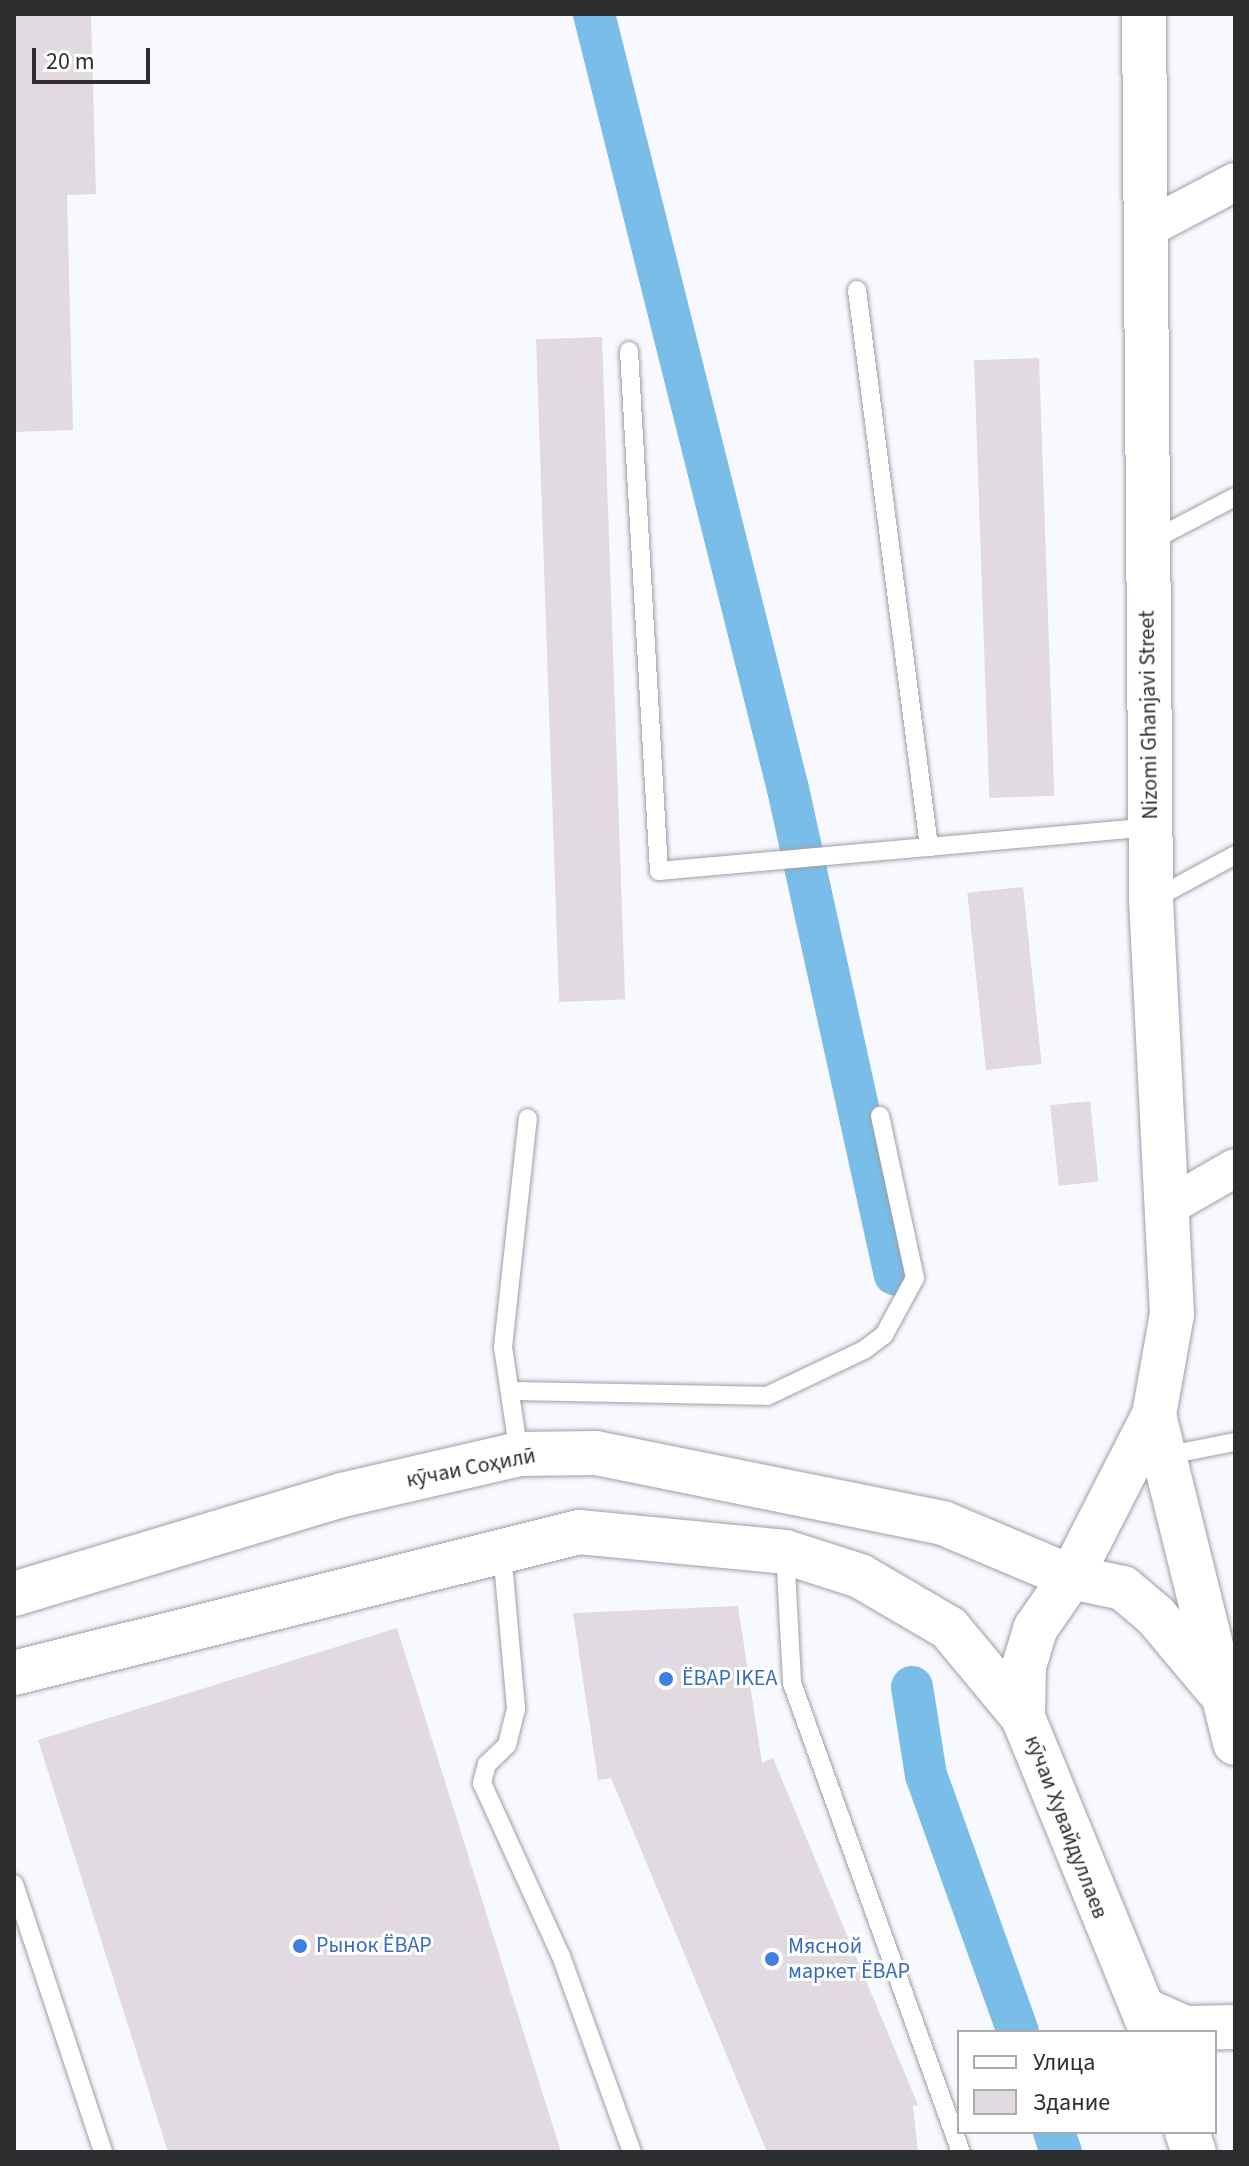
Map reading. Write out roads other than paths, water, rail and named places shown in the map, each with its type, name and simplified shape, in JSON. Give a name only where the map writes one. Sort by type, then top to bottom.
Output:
[{"type":"street","name":"Nizomi Ghanjavi Street","points":[[1144,14],[1151,900],[1172,1314],[1159,1436]]},
{"type":"street","points":[[1144,230],[1235,182]]},
{"type":"street","points":[[1167,1207],[1235,1168]]},
{"type":"street","points":[[1159,1436],[1217,1689],[1235,1743]]},
{"type":"street","name":"кӯчаи Хувайдуллаев","points":[[1148,2021],[1023,1717],[1024,1666],[1035,1629],[1159,1436]]},
{"type":"street","name":"кӯчаи Соҳилӣ","points":[[14,1594],[342,1495],[519,1454],[596,1453],[943,1523],[1071,1577]]},
{"type":"street","points":[[14,1673],[579,1532],[785,1552],[860,1576],[949,1628],[1023,1717]]},
{"type":"street","points":[[1071,1577],[1123,1588],[1156,1616],[1217,1689]]},
{"type":"street","points":[[1148,2021],[1185,2028],[1235,2027]]},
{"type":"lane","points":[[857,290],[929,847]]},
{"type":"lane","points":[[629,351],[659,871],[1150,827]]},
{"type":"lane","points":[[1147,544],[1235,497]]},
{"type":"lane","points":[[1151,900],[1235,855]]},
{"type":"lane","points":[[510,1391],[767,1396],[874,1342],[915,1278],[880,1116]]},
{"type":"lane","points":[[519,1454],[503,1347],[528,1118]]},
{"type":"lane","points":[[1159,1436],[1235,1442]]},
{"type":"lane","points":[[502,1551],[516,1709],[507,1745],[487,1764],[482,1783],[561,1956],[632,2152]]},
{"type":"lane","points":[[785,1552],[792,1683],[961,2152]]},
{"type":"lane","points":[[14,1884],[103,2152]]},
{"type":"waterway","points":[[594,14],[788,789],[895,1274]]},
{"type":"waterway","points":[[912,1687],[926,1775],[1017,2030]]},
{"type":"waterway","points":[[1055,2134],[1061,2152]]},
{"type":"place","name":"ЁВАР IKEA","points":[[666,1679]]},
{"type":"place","name":"Рынок ЁВАР","points":[[300,1946]]},
{"type":"place","name":"Мясной маркет ЁВАР","points":[[772,1959]]}]
